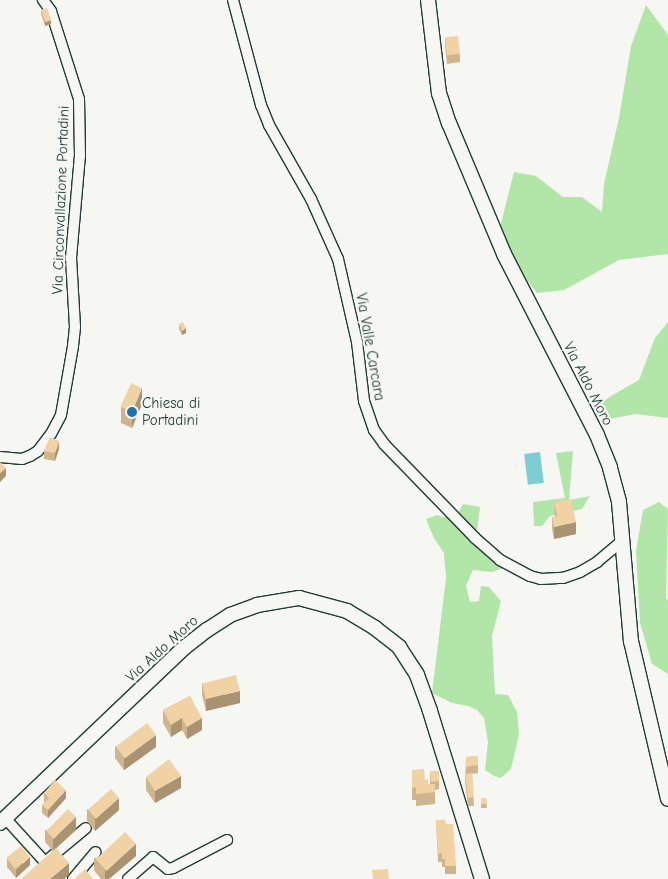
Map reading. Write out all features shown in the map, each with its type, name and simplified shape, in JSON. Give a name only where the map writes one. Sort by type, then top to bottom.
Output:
[{"type":"main road","name":"Via Aldo Moro","points":[[428,0],[439,93],[449,123],[504,254],[597,436],[616,488],[623,540],[631,641],[668,799]]},
{"type":"main road","name":"Via Aldo Moro","points":[[3,820],[178,654],[207,630],[230,615],[257,604],[299,598],[322,602],[347,611],[376,628],[399,647],[417,675],[430,711],[482,879]]},
{"type":"street","name":"Via Circonvallazione Portadini","points":[[0,457],[22,459],[30,456],[38,451],[51,434],[61,415],[75,327],[71,258],[80,156],[79,99],[50,11],[43,0]]},
{"type":"street","name":"Via Valle Carcara","points":[[233,0],[261,105],[269,125],[315,207],[338,259],[357,342],[364,401],[374,430],[384,444],[475,538],[500,560],[530,576],[541,579],[563,578],[580,572],[598,562],[623,540]]},
{"type":"street","points":[[3,820],[42,864],[86,828]]},
{"type":"street","points":[[128,879],[152,857],[168,869],[174,868],[227,840]]},
{"type":"street","points":[[73,879],[96,852]]},
{"type":"green space","points":[[646,5],[668,35],[668,254],[619,260],[564,290],[537,293],[519,270],[500,227],[514,172],[536,176],[563,197],[582,197],[602,212],[604,184],[619,118],[631,46]]},
{"type":"green space","points":[[668,322],[668,418],[636,414],[603,420],[594,413],[592,407],[639,380],[655,338]]},
{"type":"green space","points":[[573,451],[569,500],[590,496],[582,509],[550,516],[542,526],[534,526],[533,502],[565,498],[556,453]]},
{"type":"green space","points":[[659,502],[668,509],[666,598],[668,601],[668,674],[652,664],[640,623],[636,551],[643,510]]},
{"type":"green space","points":[[463,504],[480,507],[477,532],[506,558],[506,567],[492,572],[473,570],[466,586],[470,602],[479,601],[481,586],[489,587],[501,601],[492,636],[495,694],[508,695],[517,712],[519,734],[511,769],[501,778],[485,770],[488,742],[484,718],[477,710],[452,703],[432,693],[446,578],[444,553],[434,538],[426,519],[437,515],[442,517],[457,515]]},
{"type":"water","points":[[540,452],[544,483],[528,485],[524,454]]},
{"type":"building","points":[[47,8],[51,20],[45,22],[41,10]]},
{"type":"building","points":[[458,36],[460,54],[447,55],[445,37]]},
{"type":"building","points":[[183,322],[186,328],[182,331],[179,324]]},
{"type":"building","points":[[131,383],[142,388],[131,412],[120,407]]},
{"type":"building","points":[[50,437],[59,441],[55,453],[44,451]]},
{"type":"building","points":[[0,462],[6,468],[0,473]]},
{"type":"building","points":[[571,499],[576,522],[554,527],[552,517],[557,516],[554,502]]},
{"type":"building","points":[[236,675],[240,691],[206,699],[202,683]]},
{"type":"building","points":[[190,696],[202,718],[187,727],[182,718],[171,725],[163,710]]},
{"type":"building","points":[[147,723],[156,735],[125,758],[116,746]]},
{"type":"building","points":[[478,756],[478,765],[466,767],[466,757]]},
{"type":"building","points":[[169,759],[181,776],[155,791],[146,777]]},
{"type":"building","points":[[424,769],[425,780],[428,779],[428,784],[435,784],[435,792],[416,794],[416,787],[412,788],[412,770]]},
{"type":"building","points":[[430,771],[439,771],[439,781],[431,782]]},
{"type":"building","points":[[472,773],[474,797],[468,798],[465,774]]},
{"type":"building","points":[[55,780],[66,790],[48,810],[42,805],[49,798],[44,793]]},
{"type":"building","points":[[111,789],[119,798],[96,819],[88,810]]},
{"type":"building","points":[[481,798],[486,798],[487,804],[481,804]]},
{"type":"building","points":[[68,809],[76,817],[54,839],[46,831]]},
{"type":"building","points":[[436,820],[445,820],[446,824],[453,824],[456,866],[445,866],[445,859],[442,859],[442,853],[438,854]]},
{"type":"building","points":[[125,832],[136,844],[107,871],[96,859]]},
{"type":"building","points":[[21,846],[30,857],[15,869],[6,858]]},
{"type":"building","points":[[56,848],[69,863],[50,879],[21,879]]},
{"type":"building","points":[[85,869],[93,879],[74,879]]},
{"type":"building","points":[[388,869],[389,879],[373,879],[372,870]]},
{"type":"place","name":"Chiesa di Portadini","points":[[132,412]]}]
